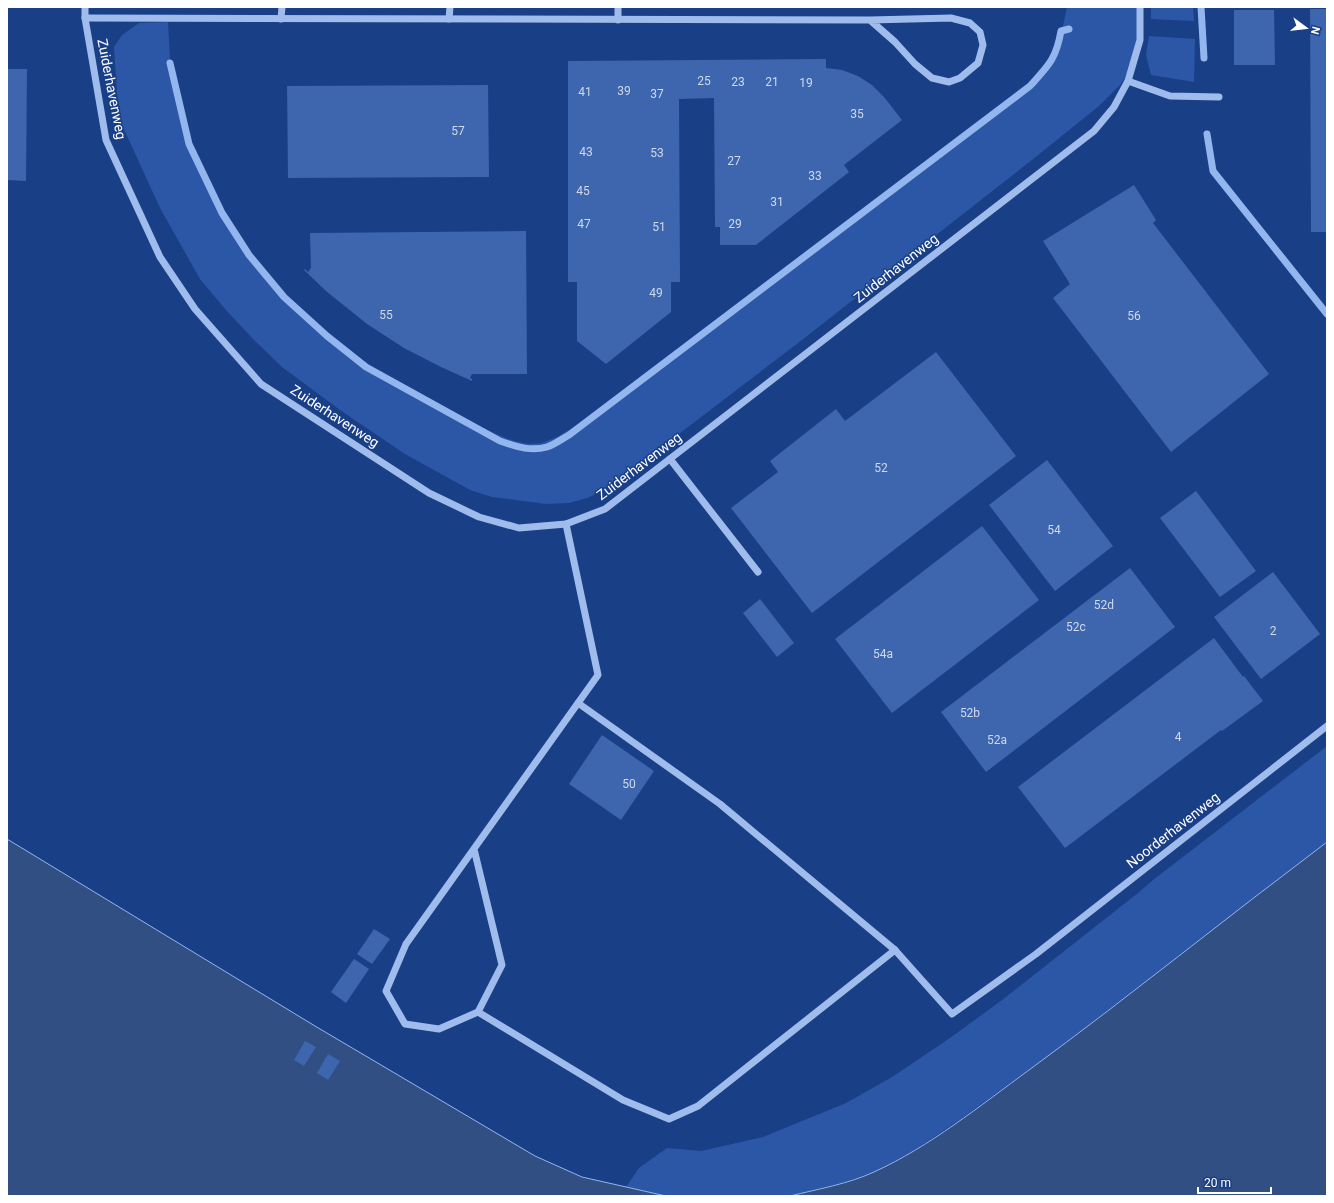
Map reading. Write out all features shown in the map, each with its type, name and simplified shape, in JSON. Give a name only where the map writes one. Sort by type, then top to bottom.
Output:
[{"type":"street","name":"Zuiderhavenweg","points":[[85,7],[85,18],[106,140],[160,257],[195,309],[261,384],[429,493],[479,517],[519,528],[566,524],[605,510],[1094,131],[1114,107],[1128,81],[1140,40],[1140,7]]},
{"type":"street","points":[[282,7],[282,19]]},
{"type":"street","points":[[449,20],[450,7]]},
{"type":"street","points":[[618,7],[618,20]]},
{"type":"street","points":[[85,18],[449,20],[870,20],[951,18],[970,23],[980,32],[983,45],[978,63],[960,78],[949,82],[932,78],[915,64],[895,42],[870,20]]},
{"type":"street","points":[[1128,81],[1170,96],[1219,97]]},
{"type":"street","points":[[670,459],[758,572]]},
{"type":"street","points":[[474,849],[502,965],[478,1012],[439,1029],[405,1024],[386,991],[406,944],[578,703],[598,676],[566,524]]},
{"type":"street","points":[[478,1012],[623,1100],[670,1119],[698,1106],[895,950],[720,804],[578,703]]},
{"type":"street","name":"Noorderhavenweg","points":[[895,950],[952,1014],[1036,954],[1327,726]]},
{"type":"shaded area","points":[[1067,7],[1143,7],[1140,51],[1131,69],[1120,85],[1099,106],[802,340],[607,489],[587,498],[569,503],[546,504],[492,497],[470,490],[405,454],[340,410],[282,367],[225,309],[200,279],[160,208],[122,125],[117,93],[114,47],[122,35],[139,23],[168,22],[170,60],[177,96],[189,136],[208,183],[227,221],[260,271],[298,314],[347,350],[409,391],[496,434],[514,441],[528,444],[542,443],[559,436],[577,425],[687,346],[1027,86],[1050,61],[1060,40]]},
{"type":"shaded area","points":[[1151,7],[1193,7],[1194,21],[1151,19]]},
{"type":"shaded area","points":[[1149,36],[1195,39],[1194,82],[1151,75],[1146,55]]},
{"type":"shaded area","points":[[1327,746],[1327,842],[1056,1050],[961,1119],[913,1151],[875,1172],[846,1182],[790,1196],[666,1196],[626,1187],[639,1168],[667,1148],[701,1151],[763,1137],[846,1103],[892,1077],[950,1038],[1002,1000],[1153,880]]},
{"type":"shaded area","points":[[7,839],[315,1026],[535,1156],[582,1177],[666,1196],[7,1196]]},
{"type":"shaded area","points":[[1327,842],[1327,1196],[790,1196],[854,1180],[874,1172],[935,1138],[1067,1042]]},
{"type":"building","points":[[1310,9],[1327,9],[1327,232],[1311,232]]},
{"type":"building","points":[[1234,10],[1274,10],[1275,65],[1234,65]]},
{"type":"building","points":[[826,59],[826,68],[842,70],[858,76],[872,85],[884,97],[902,120],[844,165],[849,172],[756,245],[720,245],[720,227],[715,227],[714,98],[679,99],[680,282],[671,282],[671,312],[606,364],[577,341],[577,282],[568,282],[568,61]]},
{"type":"building","points":[[7,69],[27,69],[26,181],[7,180]]},
{"type":"building","points":[[488,85],[489,177],[288,178],[287,86]]},
{"type":"building","points":[[1134,185],[1156,220],[1153,223],[1269,374],[1171,452],[1053,298],[1070,284],[1043,241]]},
{"type":"building","points":[[526,231],[527,374],[472,374],[470,378],[472,381],[441,367],[404,348],[367,324],[326,291],[304,270],[305,269],[308,272],[311,268],[310,233]]},
{"type":"building","points":[[936,352],[1016,456],[812,613],[731,508],[778,472],[770,461],[836,409],[845,421]]},
{"type":"building","points":[[1047,460],[1113,546],[1055,591],[989,505]]},
{"type":"building","points":[[1196,491],[1256,571],[1220,597],[1160,518]]},
{"type":"building","points":[[982,526],[1039,600],[892,713],[835,639]]},
{"type":"building","points":[[1130,568],[1175,627],[986,772],[941,712]]},
{"type":"building","points":[[1273,572],[1320,634],[1261,679],[1214,617]]},
{"type":"building","points":[[760,599],[794,643],[777,657],[743,613]]},
{"type":"building","points":[[1214,638],[1263,701],[1222,731],[1221,730],[1065,848],[1018,787]]},
{"type":"building","points":[[602,735],[654,771],[621,820],[569,784]]},
{"type":"building","points":[[374,929],[390,939],[372,964],[357,954]]},
{"type":"building","points":[[354,959],[369,969],[346,1003],[331,992]]},
{"type":"building","points":[[305,1041],[316,1047],[304,1066],[294,1060]]},
{"type":"building","points":[[328,1054],[340,1061],[328,1080],[317,1073]]},
{"type":"waterway","points":[[1201,7],[1204,58]]},
{"type":"waterway","points":[[170,63],[189,144],[222,213],[249,255],[284,297],[327,336],[366,367],[500,441],[523,448],[535,449],[550,446],[569,435],[1030,86],[1051,61],[1057,48],[1061,31],[1069,29]]},
{"type":"waterway","points":[[1207,134],[1213,171],[1327,314]]}]
